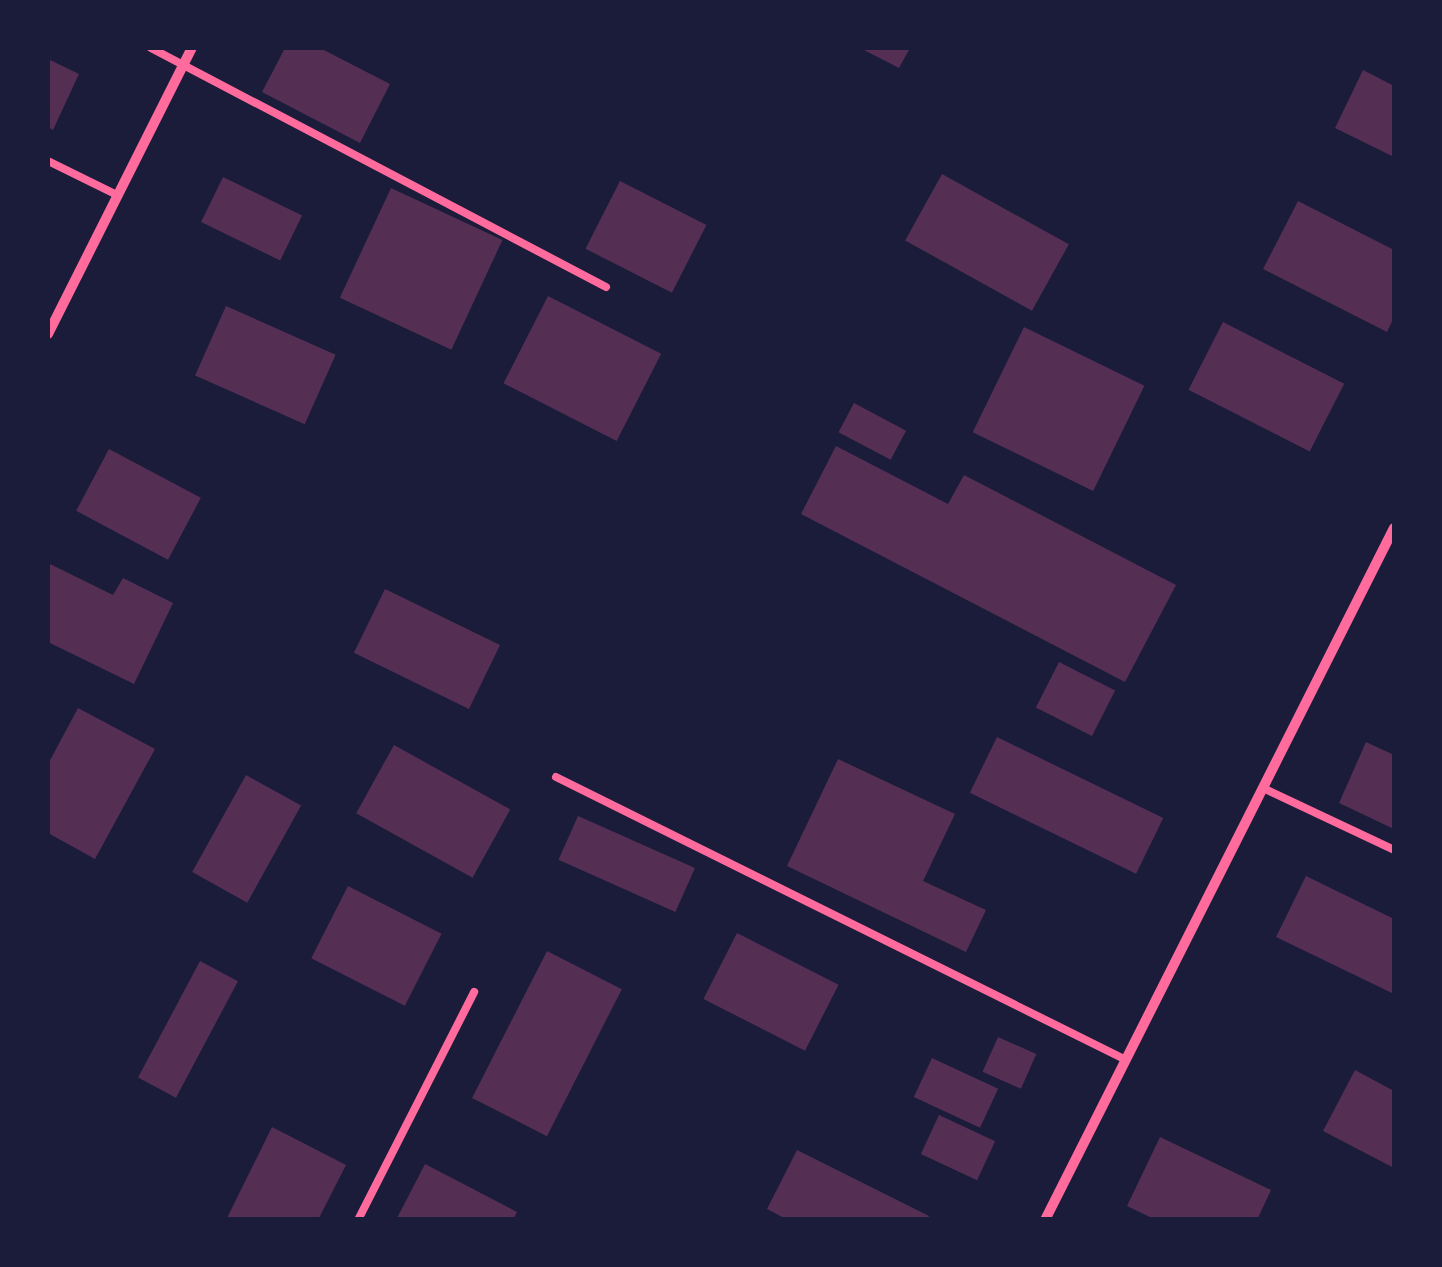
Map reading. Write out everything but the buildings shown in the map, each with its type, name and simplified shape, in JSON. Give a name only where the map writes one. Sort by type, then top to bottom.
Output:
[{"type":"street","points":[[48,334],[192,48]]},
{"type":"street","points":[[1045,1220],[1394,528]]},
{"type":"lane","points":[[151,48],[606,287]]},
{"type":"lane","points":[[48,161],[118,195]]},
{"type":"lane","points":[[556,776],[1126,1060]]},
{"type":"lane","points":[[1264,788],[1394,850]]},
{"type":"lane","points":[[358,1220],[474,992]]}]
